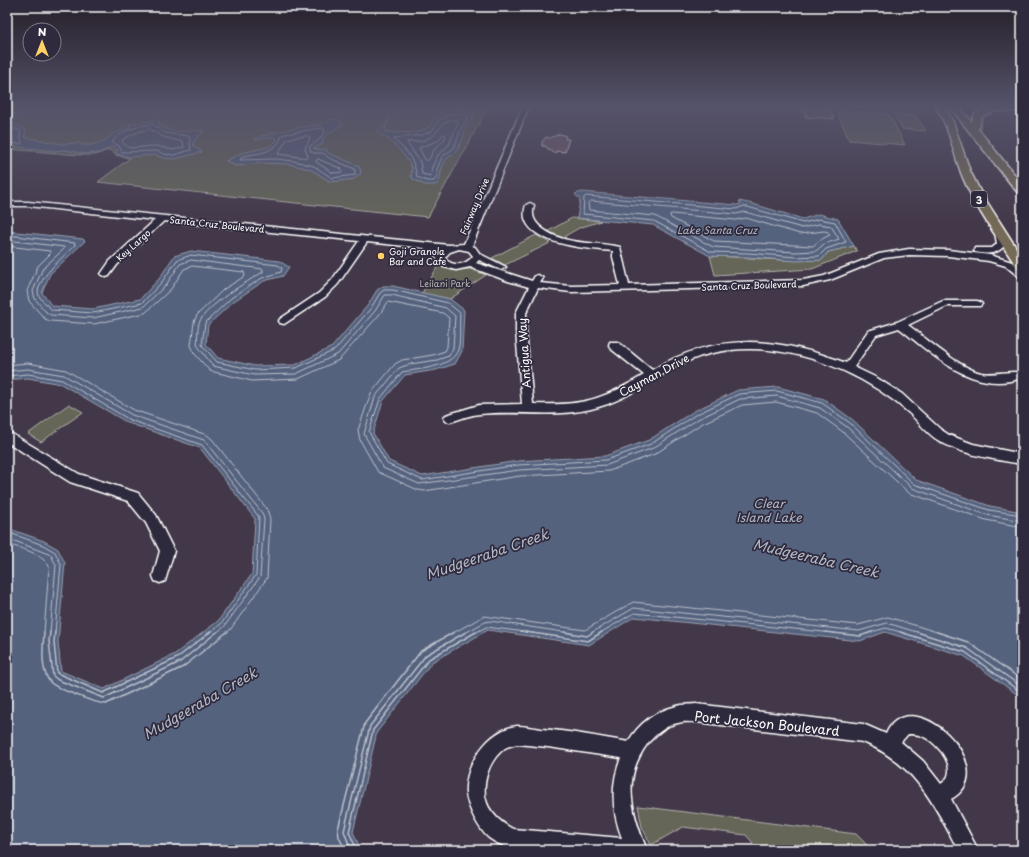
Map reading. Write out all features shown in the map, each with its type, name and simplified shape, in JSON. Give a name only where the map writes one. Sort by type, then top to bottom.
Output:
[{"type":"main road","name":"3","points":[[957,146],[969,180],[999,232],[1022,266]]},
{"type":"main road","points":[[987,146],[1022,191]]},
{"type":"street","name":"Fairway Drive","points":[[467,247],[509,146]]},
{"type":"street","name":"Santa Cruz Boulevard","points":[[7,204],[28,204],[448,248]]},
{"type":"street","points":[[530,205],[528,215],[531,224],[541,233],[555,240],[575,245],[617,249],[617,257],[624,284]]},
{"type":"street","name":"Key Largo","points":[[106,274],[113,263],[162,218]]},
{"type":"street","name":"Santa Cruz Boulevard","points":[[477,256],[536,281],[571,289],[624,284],[803,283],[827,278],[882,256],[906,249],[947,248],[983,251],[994,250],[1001,245],[999,232]]},
{"type":"street","points":[[284,322],[322,295],[335,282],[364,240]]},
{"type":"street","points":[[427,247],[436,251],[443,262],[451,266],[470,264],[477,256],[474,251],[467,247],[458,246],[448,248],[443,252],[441,257]]},
{"type":"street","points":[[947,248],[992,255],[986,257]]},
{"type":"street","name":"Santa Cruz Boulevard","points":[[906,249],[986,257],[1009,264],[1022,274]]},
{"type":"street","name":"Santa Cruz Boulevard","points":[[470,264],[516,281],[536,281]]},
{"type":"street","name":"Antigua Way","points":[[528,409],[521,331],[521,313],[536,281]]},
{"type":"street","points":[[848,368],[872,333],[900,324],[946,303],[977,304]]},
{"type":"street","points":[[900,324],[966,371],[978,376],[1015,376]]},
{"type":"street","points":[[614,345],[652,376]]},
{"type":"street","name":"Cayman Drive","points":[[450,418],[481,409],[575,408],[593,405],[608,400],[680,360],[701,351],[730,345],[758,346],[797,350],[848,368],[887,391],[911,409],[942,437],[956,444],[973,449],[1022,459]]},
{"type":"street","points":[[7,436],[75,478],[133,497],[151,519],[167,550],[160,576]]},
{"type":"street","name":"Port Jackson Boulevard","points":[[631,751],[548,738],[517,735],[500,741],[486,756],[478,774],[475,794],[483,818],[496,831],[512,839],[636,850],[624,815],[622,788],[631,751],[645,732],[661,721],[677,714],[696,713],[863,733],[891,746],[913,763],[939,795],[968,850]]},
{"type":"street","points":[[891,746],[895,734],[905,725],[915,725],[930,730],[945,742],[955,760],[958,777],[954,786],[939,795]]},
{"type":"green space","points":[[7,146],[467,146],[428,217],[98,182],[130,158],[115,155],[112,151],[108,150],[95,155],[80,155],[7,149]]},
{"type":"green space","points":[[572,218],[601,221],[579,228],[565,236],[566,241],[545,233]]},
{"type":"green space","points":[[536,235],[550,243],[505,265],[492,258]]},
{"type":"green space","points":[[854,246],[857,251],[812,269],[715,275],[710,256],[780,260],[822,260],[828,252]]},
{"type":"green space","name":"Leilani Park","points":[[438,266],[453,270],[470,269],[486,275],[450,299],[422,293]]},
{"type":"green space","points":[[69,404],[83,412],[41,442],[28,434]]},
{"type":"green space","points":[[638,806],[856,834],[872,850],[759,850],[746,835],[683,827],[651,845],[642,827]]},
{"type":"water","points":[[7,146],[194,146],[202,152],[175,159],[163,158],[156,155],[128,157],[117,154],[116,151],[118,150],[112,147],[99,153],[85,154],[65,150],[55,151]]},
{"type":"water","points":[[318,146],[313,148],[319,150],[326,149],[327,152],[359,166],[361,173],[354,179],[331,182],[310,169],[289,164],[261,163],[236,166],[226,161],[241,153],[269,147]]},
{"type":"water","points":[[396,146],[459,146],[456,152],[446,159],[441,170],[438,183],[435,185],[425,185],[413,179],[411,176],[412,168]]},
{"type":"water","name":"Lake Santa Cruz","points":[[582,192],[737,205],[741,204],[739,201],[803,219],[819,214],[838,219],[854,246],[828,252],[822,260],[795,261],[748,257],[710,256],[653,225],[577,218],[580,200],[575,194]]},
{"type":"water","name":"Clear Island Lake","points":[[7,231],[83,239],[85,241],[50,274],[42,293],[52,306],[93,309],[140,299],[159,279],[174,256],[191,251],[279,261],[289,267],[283,276],[264,281],[234,301],[208,325],[206,344],[218,358],[255,366],[295,365],[332,347],[368,305],[377,290],[383,286],[393,286],[450,299],[464,310],[462,351],[455,364],[436,370],[405,375],[383,401],[373,433],[389,461],[422,476],[518,461],[605,456],[649,440],[694,411],[738,390],[778,387],[824,399],[853,420],[916,480],[990,506],[1022,512],[1022,698],[964,656],[885,632],[860,641],[634,617],[589,645],[488,630],[432,662],[377,732],[353,832],[361,850],[7,850],[7,528],[44,541],[58,549],[65,563],[58,642],[61,671],[104,689],[175,654],[218,621],[252,574],[255,519],[200,448],[128,423],[61,384],[28,378],[7,380]]},
{"type":"building","points":[[542,146],[567,146],[565,152],[558,151],[553,153],[545,146]]},
{"type":"place","name":"Goji Granola Bar and Cafe","points":[[381,256]]},
{"type":"water label","name":"Mudgeeraba Creek","points":[[487,554]]},
{"type":"water label","name":"Mudgeeraba Creek","points":[[816,558]]},
{"type":"water label","name":"Mudgeeraba Creek","points":[[200,703]]}]
